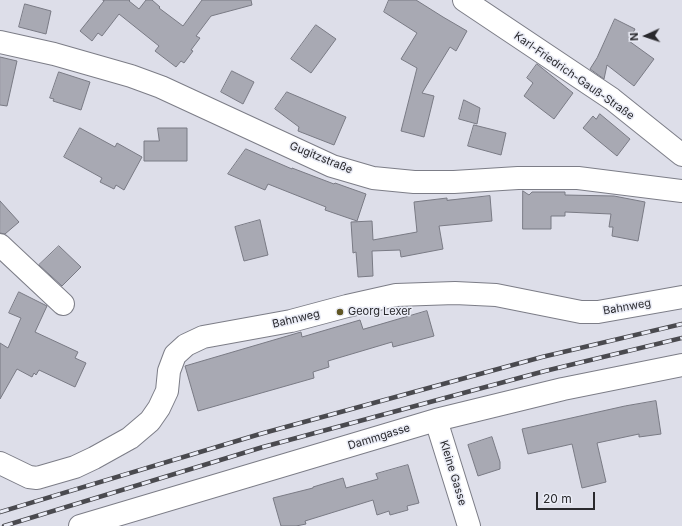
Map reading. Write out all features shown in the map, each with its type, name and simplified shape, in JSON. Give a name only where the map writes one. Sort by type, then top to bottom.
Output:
[{"type":"street","name":"Karl-Friedrich-Gauß-Straße","points":[[464,0],[612,100],[682,155]]},
{"type":"street","name":"Gugitzstraße","points":[[0,42],[54,54],[131,76],[161,87],[332,166],[373,178],[414,182],[454,182],[518,178],[578,178],[682,191]]},
{"type":"street","points":[[0,245],[63,304]]},
{"type":"street","name":"Bahnweg","points":[[0,464],[29,477],[37,478],[75,467],[130,438],[150,421],[159,408],[167,391],[169,371],[175,355],[186,346],[203,337],[291,321],[396,295],[496,295],[581,312],[598,312],[682,297]]},
{"type":"street","name":"Dammgasse","points":[[80,526],[436,420],[563,389],[682,365]]},
{"type":"street","name":"Kleine Gasse","points":[[436,420],[469,526]]},
{"type":"building","points":[[103,0],[130,0],[129,1],[139,9],[146,0],[152,0],[160,7],[159,8],[183,26],[202,0],[251,0],[252,5],[211,16],[196,36],[200,38],[191,50],[193,51],[184,63],[181,61],[176,67],[155,51],[159,46],[119,14],[102,36],[98,33],[92,41],[80,31],[104,1]]},
{"type":"building","points":[[389,0],[416,0],[467,31],[456,51],[450,47],[422,93],[434,96],[424,137],[401,131],[417,68],[401,59],[417,33],[384,12]]},
{"type":"building","points":[[25,4],[51,11],[46,34],[19,27]]},
{"type":"building","points":[[615,19],[635,29],[629,41],[654,59],[634,86],[607,65],[604,79],[590,69],[597,58]]},
{"type":"building","points":[[316,25],[336,39],[311,73],[291,59]]},
{"type":"building","points":[[0,57],[17,61],[7,106],[0,105]]},
{"type":"building","points":[[537,64],[573,93],[554,119],[524,96],[533,83],[527,78]]},
{"type":"building","points":[[232,71],[254,82],[243,104],[221,92]]},
{"type":"building","points":[[59,72],[90,82],[81,110],[53,101],[54,99],[50,98]]},
{"type":"building","points":[[287,92],[346,117],[334,145],[298,131],[299,127],[275,109]]},
{"type":"building","points":[[464,100],[480,108],[477,124],[459,119]]},
{"type":"building","points":[[600,114],[630,139],[617,156],[583,128],[593,116],[596,119]]},
{"type":"building","points":[[474,125],[506,133],[501,155],[468,146]]},
{"type":"building","points":[[80,128],[115,147],[117,143],[142,157],[124,190],[116,185],[114,189],[100,182],[102,178],[64,157]]},
{"type":"building","points":[[158,128],[187,128],[187,161],[144,161],[144,141],[159,141]]},
{"type":"building","points":[[246,149],[292,169],[366,194],[357,221],[325,210],[326,207],[268,184],[265,190],[228,174]]},
{"type":"building","points":[[523,191],[529,195],[532,192],[565,192],[565,195],[614,196],[645,202],[638,241],[612,236],[613,227],[609,227],[611,214],[565,212],[565,216],[551,216],[551,229],[523,229]]},
{"type":"building","points":[[490,196],[492,221],[439,226],[443,249],[401,257],[400,250],[372,251],[373,276],[358,277],[356,252],[353,253],[351,222],[372,221],[373,240],[417,232],[414,202],[447,198],[447,200]]},
{"type":"building","points":[[0,201],[19,222],[5,234],[0,233]]},
{"type":"building","points":[[260,220],[268,255],[244,261],[235,227]]},
{"type":"building","points":[[59,246],[81,267],[62,286],[39,265]]},
{"type":"building","points":[[19,292],[47,306],[35,332],[78,352],[75,358],[86,363],[75,387],[39,370],[36,375],[34,373],[32,377],[17,369],[0,399],[0,343],[8,348],[21,318],[9,313]]},
{"type":"building","points":[[427,311],[434,336],[393,347],[392,342],[328,361],[329,367],[313,372],[314,378],[198,411],[185,366],[301,332],[302,337],[360,320],[363,329]]},
{"type":"building","points":[[656,401],[661,434],[639,437],[639,434],[597,443],[606,482],[582,488],[572,444],[528,454],[522,429],[625,406]]},
{"type":"building","points":[[492,437],[500,462],[500,469],[478,476],[468,445]]},
{"type":"building","points":[[408,465],[419,503],[407,506],[408,510],[390,515],[389,511],[377,515],[373,500],[305,521],[306,524],[281,526],[273,498],[313,488],[343,478],[346,488],[378,479],[376,474]]},
{"type":"railway","points":[[0,512],[260,434],[542,357],[682,324]]},
{"type":"railway","points":[[4,526],[263,447],[545,371],[682,338]]},
{"type":"place","name":"Georg Lexer","points":[[340,312]]}]
